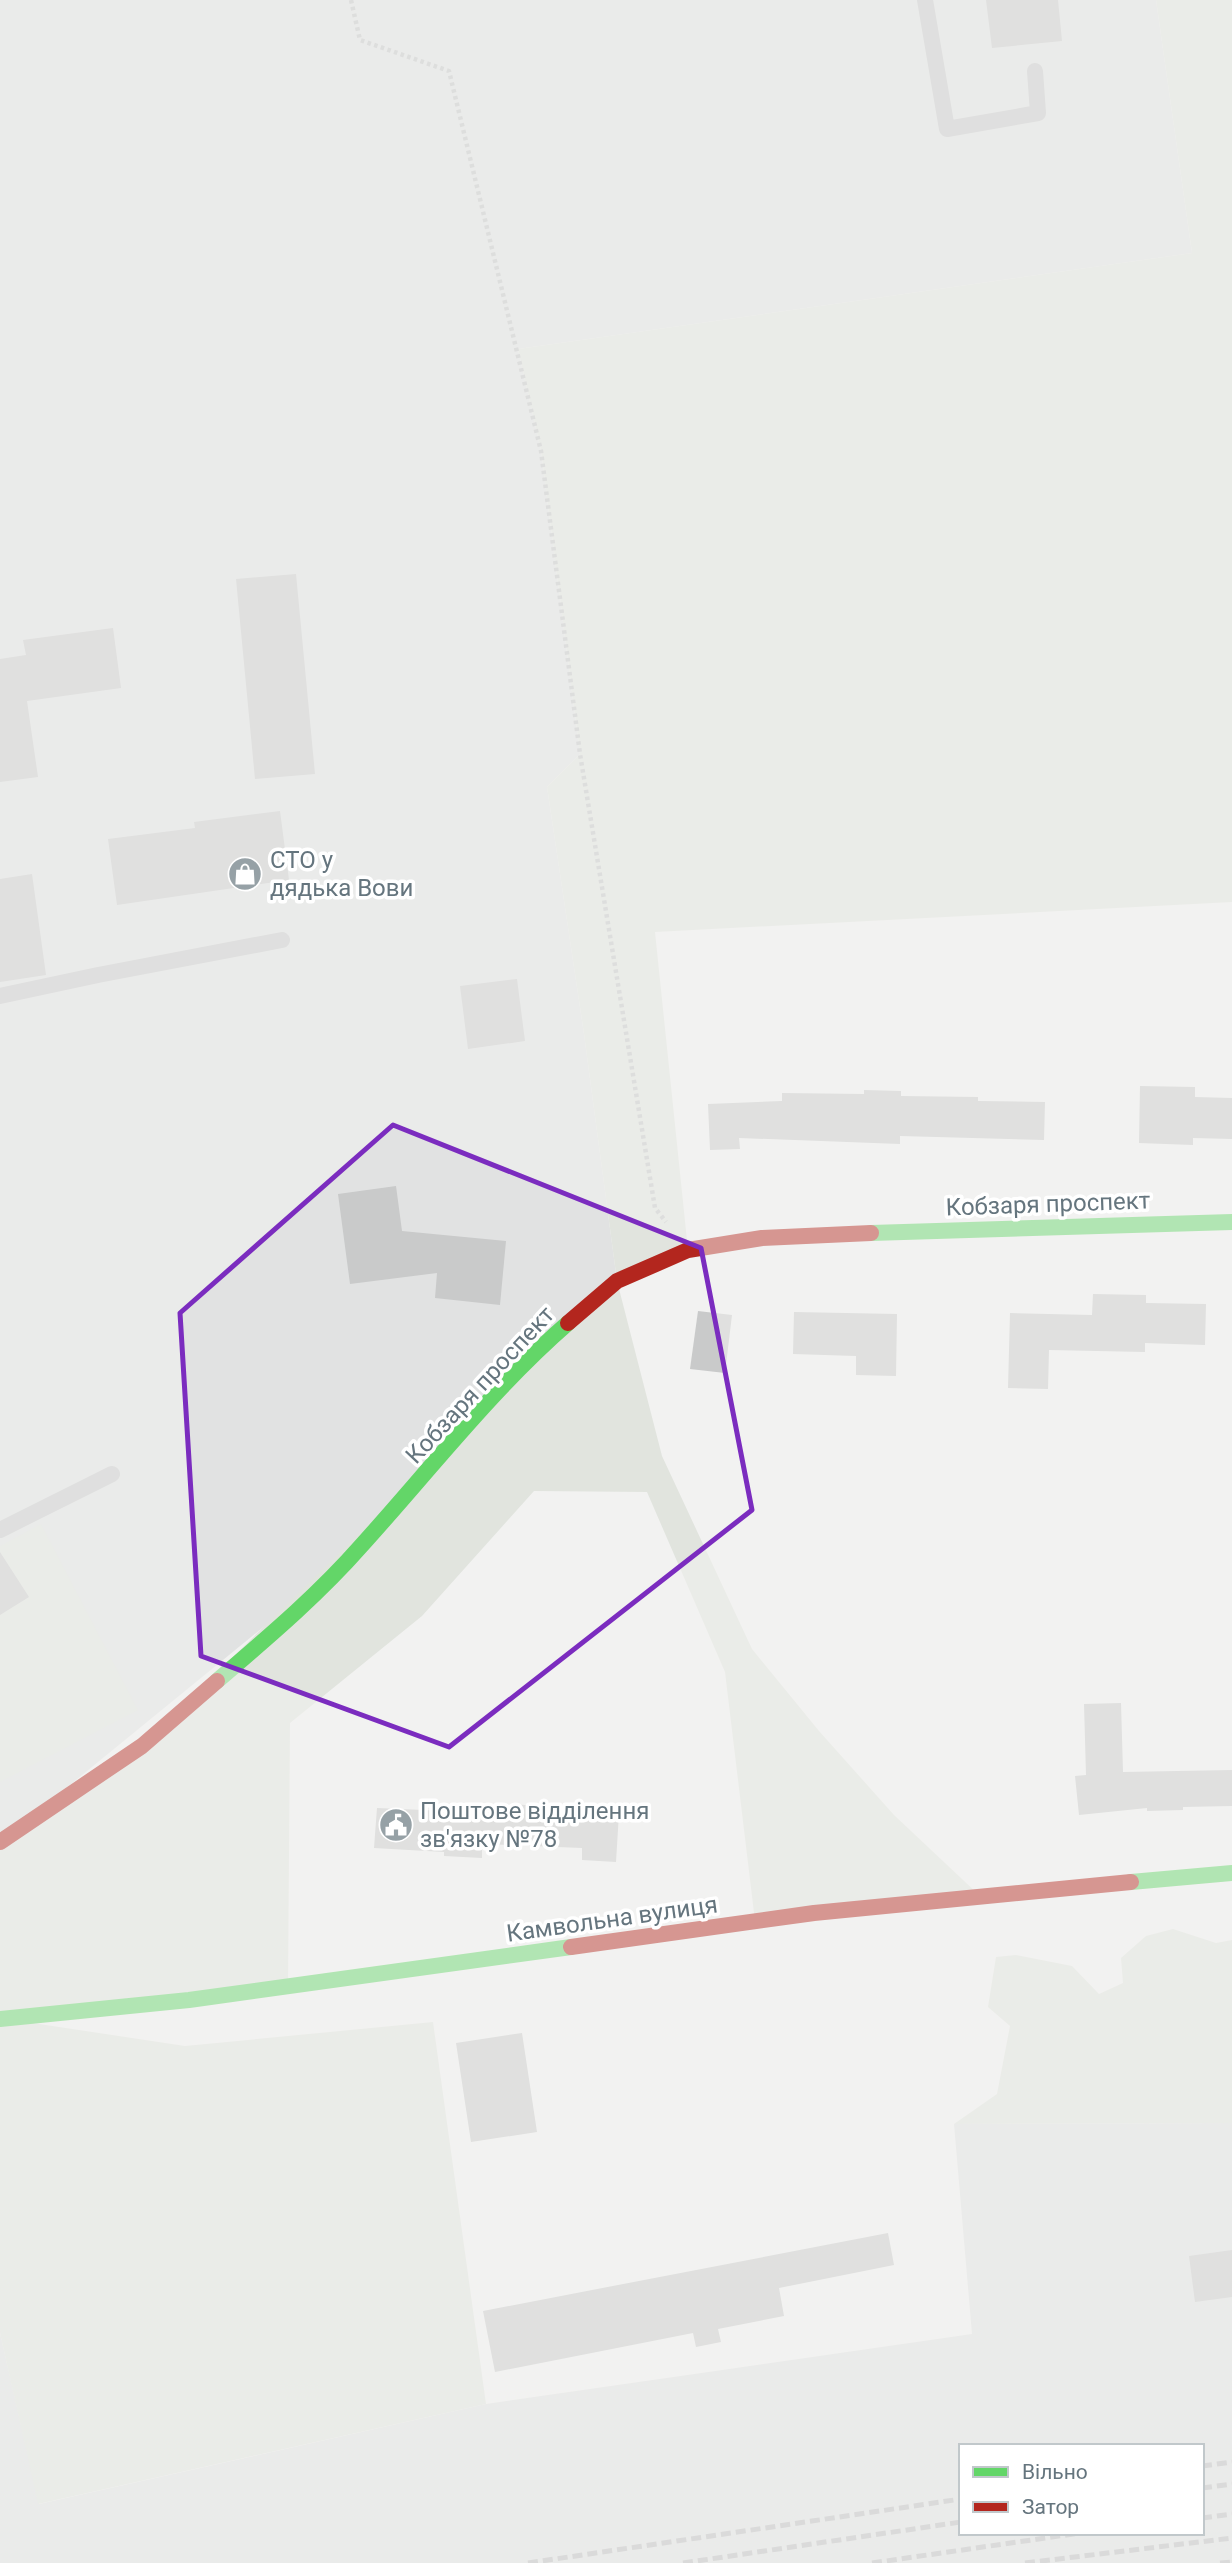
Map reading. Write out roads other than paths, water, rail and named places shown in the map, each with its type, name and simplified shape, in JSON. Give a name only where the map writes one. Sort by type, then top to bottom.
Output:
[{"type":"main road","name":"Кобзаря проспект","points":[[0,1842],[142,1746],[267,1638],[359,1549],[529,1357],[617,1281],[688,1250],[762,1238],[1232,1222]]},
{"type":"main road","name":"Камвольна вулиця","points":[[0,2019],[194,2001],[755,1921],[979,1895],[1232,1873]]},
{"type":"lane","points":[[925,0],[947,129],[1038,113],[1035,71]]},
{"type":"lane","points":[[0,996],[282,940]]},
{"type":"lane","points":[[0,1530],[111,1474]]},
{"type":"railway","points":[[1204,2466],[1232,2462]]},
{"type":"railway","points":[[1204,2488],[1232,2484]]},
{"type":"railway","points":[[528,2563],[959,2499]]},
{"type":"railway","points":[[1204,2518],[1232,2514]]},
{"type":"railway","points":[[683,2563],[959,2522]]},
{"type":"railway","points":[[872,2563],[1066,2535]]},
{"type":"railway","points":[[1025,2563],[1232,2538]]},
{"type":"railway","points":[[1220,2563],[1232,2562]]},
{"type":"place","name":"СТО у дядька Вови","points":[[245,874]]},
{"type":"place","name":"Поштове відділення зв'язку №78","points":[[396,1825]]}]
